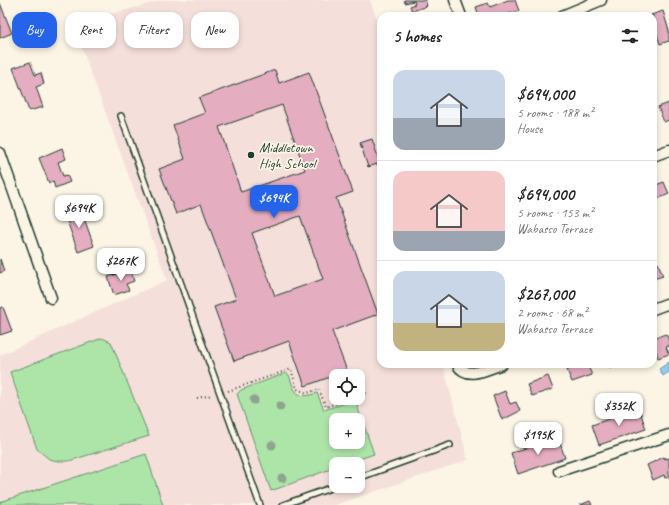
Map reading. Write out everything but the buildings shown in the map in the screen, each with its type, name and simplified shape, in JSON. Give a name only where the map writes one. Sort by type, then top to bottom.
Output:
[{"type":"street","points":[[455,0],[460,12]]},
{"type":"street","points":[[569,12],[588,2],[601,0]]},
{"type":"street","points":[[657,154],[669,150]]},
{"type":"street","points":[[0,153],[51,298]]},
{"type":"street","points":[[657,308],[669,303]]},
{"type":"street","points":[[460,368],[470,374],[478,373],[491,368]]},
{"type":"street","points":[[559,471],[669,434]]},
{"type":"lane","points":[[121,116],[182,292],[194,318],[260,505]]},
{"type":"lane","points":[[365,475],[450,445]]},
{"type":"lane","points":[[283,505],[329,489]]},
{"type":"path","points":[[197,398],[234,390],[291,369],[297,389],[307,393],[319,389],[326,408],[334,405]]},
{"type":"path","points":[[365,393],[369,392]]},
{"type":"shaded area","name":"Middletown High School","points":[[163,0],[370,0],[377,20],[377,368],[444,368],[468,460],[335,505],[0,505],[0,355],[167,280],[82,48],[116,48],[116,13]]},
{"type":"green space","points":[[102,338],[111,342],[149,436],[69,461],[49,459],[37,449],[10,372]]},
{"type":"green space","points":[[286,373],[289,375],[295,390],[301,395],[305,396],[317,393],[324,410],[340,405],[357,405],[360,413],[329,413],[329,449],[365,449],[365,428],[374,454],[365,457],[329,457],[329,470],[271,491],[237,394],[241,390]]},
{"type":"green space","points":[[146,454],[163,505],[0,505],[0,502]]},
{"type":"water","points":[[669,362],[669,372],[663,376],[659,369]]},
{"type":"place","name":"Middletown High School","points":[[251,155]]}]
